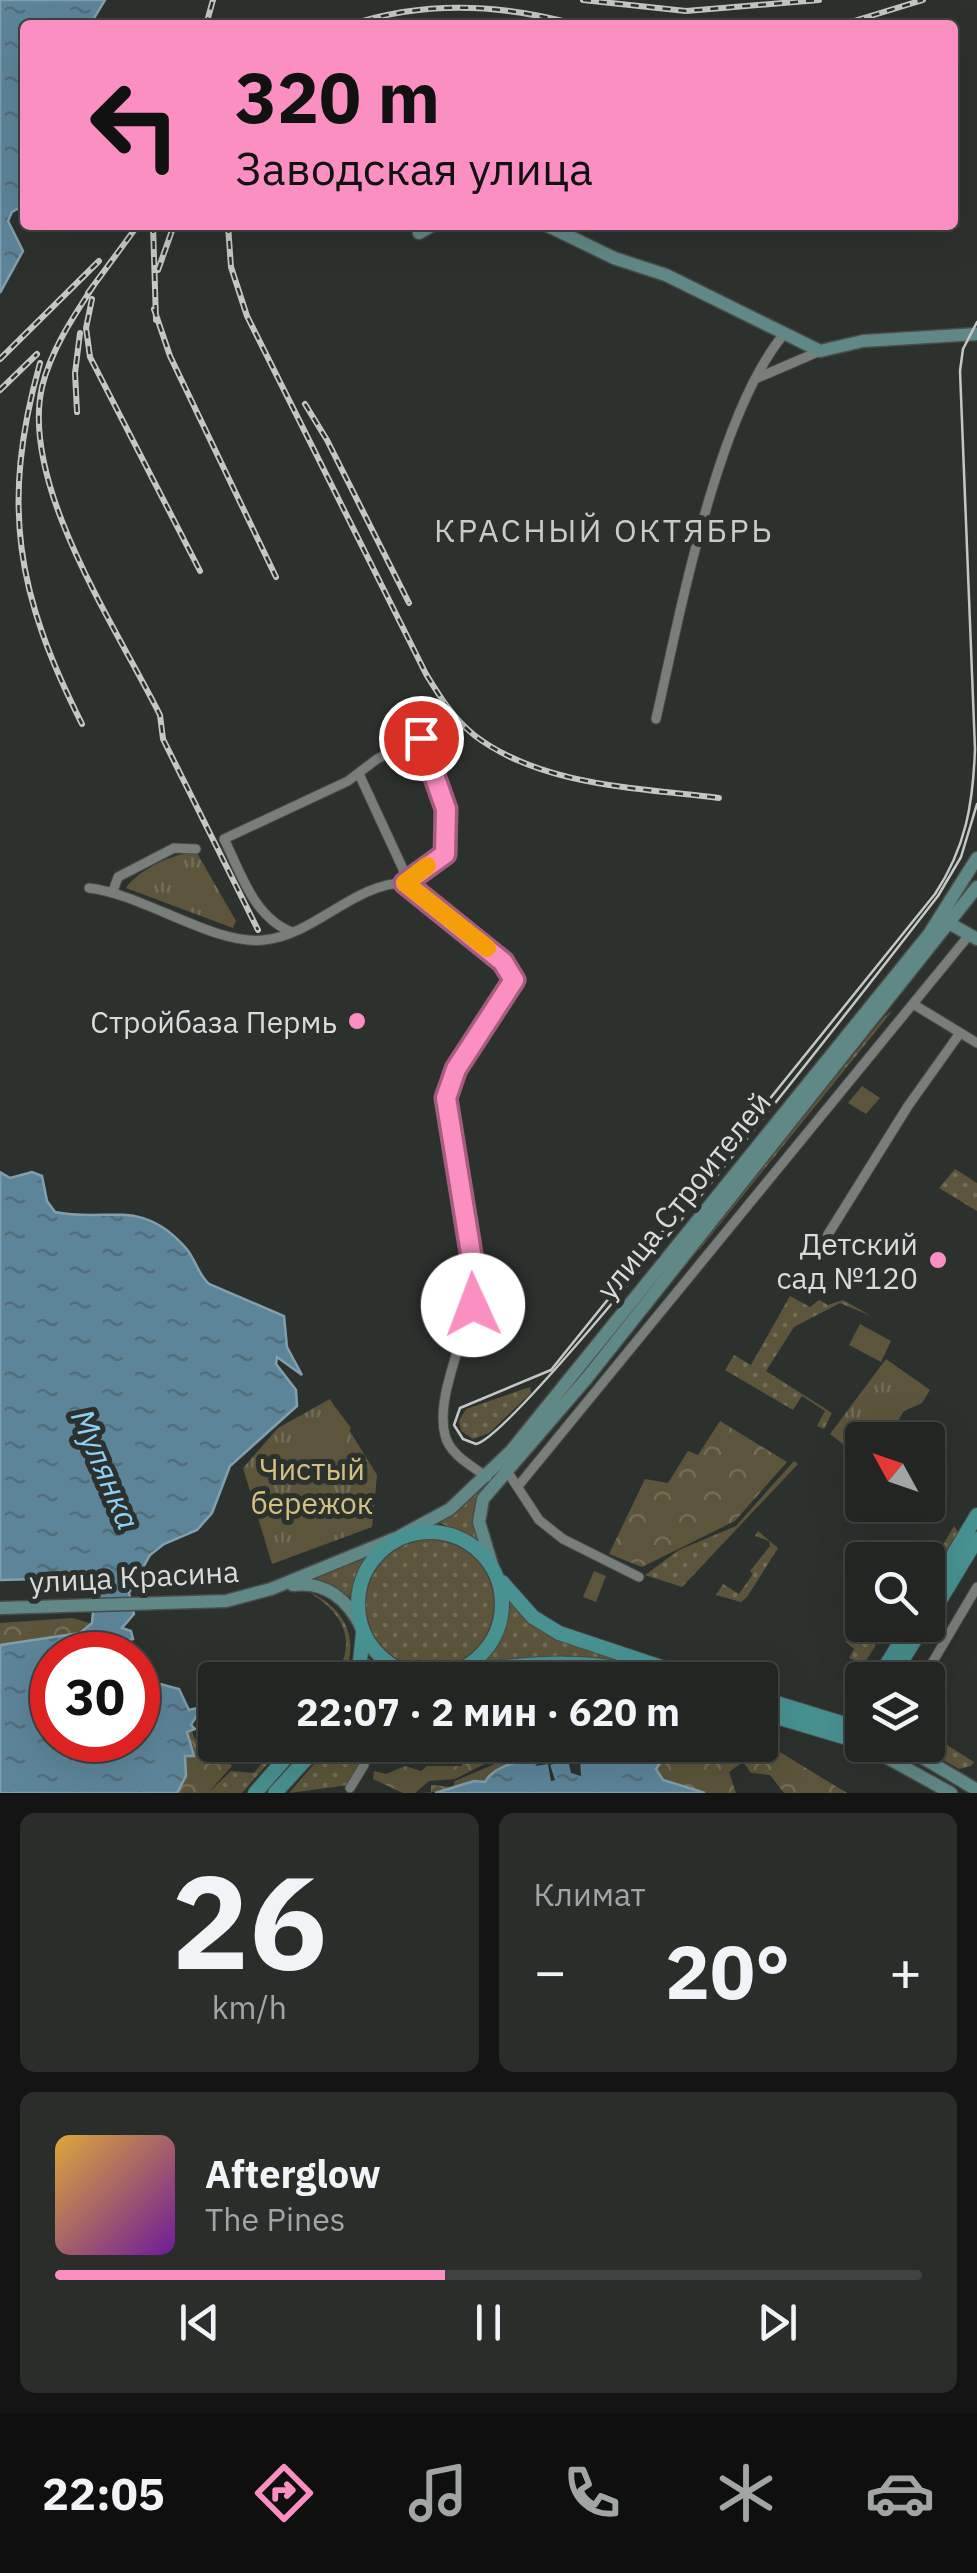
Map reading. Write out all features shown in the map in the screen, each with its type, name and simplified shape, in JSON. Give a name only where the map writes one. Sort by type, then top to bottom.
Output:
[{"type":"main road","points":[[419,233],[424,230]]},
{"type":"main road","points":[[556,230],[614,258],[666,275],[820,351],[864,341],[977,334]]},
{"type":"main road","name":"улица Строителей","points":[[493,1567],[479,1512],[483,1499],[946,922],[977,858]]},
{"type":"main road","name":"улица Строителей","points":[[271,1589],[398,1537],[450,1509],[487,1477],[977,887]]},
{"type":"main road","points":[[946,922],[973,937]]},
{"type":"main road","points":[[945,1569],[977,1516]]},
{"type":"main road","points":[[358,1662],[362,1628],[358,1602],[363,1578],[377,1554],[398,1537],[452,1536],[476,1549],[526,1612],[559,1633],[646,1662]]},
{"type":"main road","points":[[945,1591],[977,1539]]},
{"type":"main road","points":[[470,1662],[493,1637],[501,1605],[493,1567]]},
{"type":"main road","points":[[271,1589],[303,1584],[324,1588],[343,1600],[376,1651],[389,1662]]},
{"type":"main road","name":"улица Красина","points":[[0,1608],[219,1602],[271,1589]]},
{"type":"main road","points":[[778,1705],[845,1730]]},
{"type":"main road","points":[[778,1716],[845,1731]]},
{"type":"main road","points":[[255,1793],[282,1762]]},
{"type":"main road","points":[[274,1793],[304,1762]]},
{"type":"main road","points":[[902,1762],[951,1793]]},
{"type":"main road","points":[[930,1762],[977,1790]]},
{"type":"street","points":[[656,719],[706,518],[752,380],[784,334]]},
{"type":"street","points":[[752,380],[820,351]]},
{"type":"street","points":[[89,888],[113,891],[240,938],[264,940],[292,932],[387,883],[405,883],[444,857],[446,809],[421,738],[377,759],[359,774],[224,840],[260,909],[275,924],[292,932]]},
{"type":"street","points":[[359,774],[403,869],[405,883],[503,962],[514,980],[456,1069],[446,1098],[474,1272],[473,1305],[448,1392],[444,1430],[451,1448],[487,1477]]},
{"type":"street","points":[[113,891],[118,876],[169,850],[196,849]]},
{"type":"street","points":[[519,1485],[913,1004],[973,937]]},
{"type":"street","points":[[913,1004],[977,1043]]},
{"type":"street","points":[[822,1244],[908,1106],[960,1034]]},
{"type":"street","points":[[507,1472],[539,1520],[562,1539],[639,1577]]},
{"type":"street","points":[[933,1662],[977,1588]]},
{"type":"street","points":[[350,1788],[364,1762]]},
{"type":"green space","points":[[197,853],[236,921],[233,928],[126,888],[158,863]]},
{"type":"green space","points":[[893,1010],[699,1250],[697,1249],[884,1017]]},
{"type":"green space","points":[[862,1086],[880,1098],[866,1114],[848,1103]]},
{"type":"green space","points":[[955,1169],[977,1183],[977,1211],[939,1188]]},
{"type":"green space","points":[[790,1296],[810,1307],[819,1300],[828,1305],[843,1300],[871,1316],[840,1303],[794,1327],[766,1371],[832,1413],[824,1429],[817,1426],[825,1411],[802,1396],[793,1410],[725,1370],[734,1355],[751,1365]]},
{"type":"green space","points":[[860,1324],[891,1341],[881,1362],[849,1345]]},
{"type":"green space","points":[[886,1359],[930,1390],[922,1403],[904,1411],[897,1422],[845,1422],[845,1446],[830,1434]]},
{"type":"green space","points":[[530,1387],[531,1393],[489,1433],[473,1439],[461,1431],[459,1421],[466,1409]]},
{"type":"green space","name":"Чистый бережок","points":[[330,1399],[377,1475],[372,1527],[272,1564],[243,1468],[278,1428]]},
{"type":"green space","points":[[327,1408],[336,1408],[351,1428],[326,1477],[312,1479],[305,1457],[293,1445]]},
{"type":"green space","points":[[720,1421],[787,1462],[735,1521],[642,1567],[609,1554],[645,1479],[668,1483],[688,1451],[698,1455]]},
{"type":"green space","points":[[513,1456],[487,1484],[477,1503],[478,1540],[438,1522]]},
{"type":"green space","points":[[794,1461],[798,1464],[682,1587],[645,1575],[679,1550],[736,1526]]},
{"type":"green space","points":[[954,1526],[959,1533],[945,1557],[945,1542]]},
{"type":"green space","points":[[758,1531],[778,1548],[747,1597],[741,1602],[716,1595],[723,1584],[739,1594],[753,1574],[750,1571],[770,1546],[769,1541],[755,1536]]},
{"type":"green space","points":[[430,1540],[455,1544],[476,1558],[493,1591],[490,1629],[476,1650],[459,1662],[401,1662],[384,1650],[370,1629],[366,1604],[370,1579],[384,1558],[405,1544]]},
{"type":"green space","points":[[364,1558],[350,1597],[316,1578]]},
{"type":"green space","points":[[594,1571],[606,1576],[596,1602],[583,1597]]},
{"type":"green space","points":[[310,1593],[323,1599],[341,1617],[350,1641],[348,1662],[342,1662],[344,1631],[322,1601]]},
{"type":"green space","points":[[509,1601],[527,1620],[640,1662],[570,1656],[484,1662],[503,1635]]},
{"type":"green space","points":[[73,1618],[92,1624],[81,1632],[30,1632],[30,1640],[0,1645],[0,1623]]},
{"type":"green space","points":[[846,1642],[876,1645],[865,1662],[849,1658],[854,1649]]},
{"type":"green space","points":[[191,1729],[198,1739],[198,1762],[228,1762],[232,1766],[208,1793],[177,1793],[186,1776],[185,1756],[193,1753],[187,1732]]},
{"type":"green space","points":[[945,1744],[974,1762],[959,1769],[945,1761]]},
{"type":"green space","points":[[778,1751],[847,1793],[784,1793],[770,1775],[751,1773],[743,1762],[778,1762]]},
{"type":"green space","points":[[263,1762],[269,1762],[242,1793],[208,1793],[231,1771],[254,1773]]},
{"type":"green space","points":[[358,1762],[359,1770],[349,1785],[289,1793],[313,1765]]},
{"type":"green space","points":[[465,1762],[488,1762],[455,1779],[429,1781],[415,1793],[403,1793],[373,1779],[374,1771],[386,1774],[405,1766],[421,1771],[427,1766],[461,1766]]},
{"type":"green space","points":[[500,1762],[515,1762],[489,1774],[485,1782],[453,1787],[455,1781]]},
{"type":"green space","points":[[661,1762],[743,1762],[729,1772],[736,1793],[705,1793],[663,1780],[656,1769]]},
{"type":"green space","points":[[431,1785],[453,1787],[431,1792]]},
{"type":"water","points":[[0,0],[105,0],[93,20],[20,20],[20,208],[12,212],[8,221],[23,251],[0,293]]},
{"type":"water","name":"Мулянка","points":[[0,1172],[10,1178],[32,1172],[42,1176],[47,1201],[55,1212],[123,1215],[153,1222],[189,1252],[209,1284],[284,1316],[287,1347],[302,1375],[277,1357],[276,1364],[296,1390],[297,1406],[230,1466],[212,1513],[197,1530],[164,1544],[150,1555],[129,1593],[134,1614],[122,1628],[131,1632],[81,1632],[92,1623],[95,1588],[77,1578],[0,1580]]},
{"type":"water","points":[[30,1640],[30,1762],[160,1762],[160,1684],[179,1689],[189,1710],[198,1708],[198,1714],[191,1725],[195,1729],[187,1732],[194,1756],[185,1756],[186,1776],[177,1793],[0,1793],[0,1645]]},
{"type":"water","points":[[517,1762],[661,1762],[656,1769],[663,1780],[705,1793],[435,1793],[474,1781],[485,1782],[498,1770]]},
{"type":"pier","points":[[539,1762],[561,1762],[550,1765],[555,1780],[551,1781],[548,1764],[535,1766]]},
{"type":"pier","points":[[568,1762],[580,1762],[581,1776],[571,1773]]},
{"type":"tram line","points":[[977,322],[963,349],[960,371],[975,749],[970,807],[946,877],[551,1370],[460,1408],[454,1425],[463,1439],[476,1444],[507,1421],[627,1285],[780,1098],[938,896],[961,857],[977,804]]},
{"type":"railway","points":[[207,20],[213,0]]},
{"type":"railway","points":[[583,0],[686,11],[819,0]]},
{"type":"railway","points":[[857,20],[923,0]]},
{"type":"railway","points":[[368,20],[435,8],[492,9],[557,20]]},
{"type":"railway","points":[[88,293],[134,230]]},
{"type":"railway","points":[[153,230],[156,320]]},
{"type":"railway","points":[[158,270],[172,230]]},
{"type":"railway","points":[[228,230],[231,267],[247,316],[426,674],[453,714],[474,735],[500,752],[559,775],[719,798]]},
{"type":"railway","points":[[0,359],[99,261]]},
{"type":"railway","points":[[94,285],[57,347],[42,387],[39,426],[45,467],[76,555],[160,715],[163,739],[258,930]]},
{"type":"railway","points":[[92,299],[86,328],[90,357],[200,571]]},
{"type":"railway","points":[[154,309],[170,356],[276,577]]},
{"type":"railway","points":[[77,412],[75,373],[80,333]]},
{"type":"railway","points":[[0,390],[37,354]]},
{"type":"railway","points":[[40,363],[21,462],[22,549],[42,633],[82,724]]},
{"type":"railway","points":[[305,404],[409,603]]},
{"type":"slow traffic","points":[[427,866],[405,883],[487,948]]},
{"type":"place","name":"Стройбаза Пермь","points":[[357,1021]]},
{"type":"place","name":"Детский сад №120","points":[[938,1260]]},
{"type":"district","name":"КРАСНЫЙ ОКТЯБРЬ","points":[[604,530]]},
{"type":"route","points":[[421,738],[444,798],[445,854],[416,871],[405,883],[503,962],[513,972],[514,980],[456,1069],[446,1098],[474,1272],[473,1305]]}]
